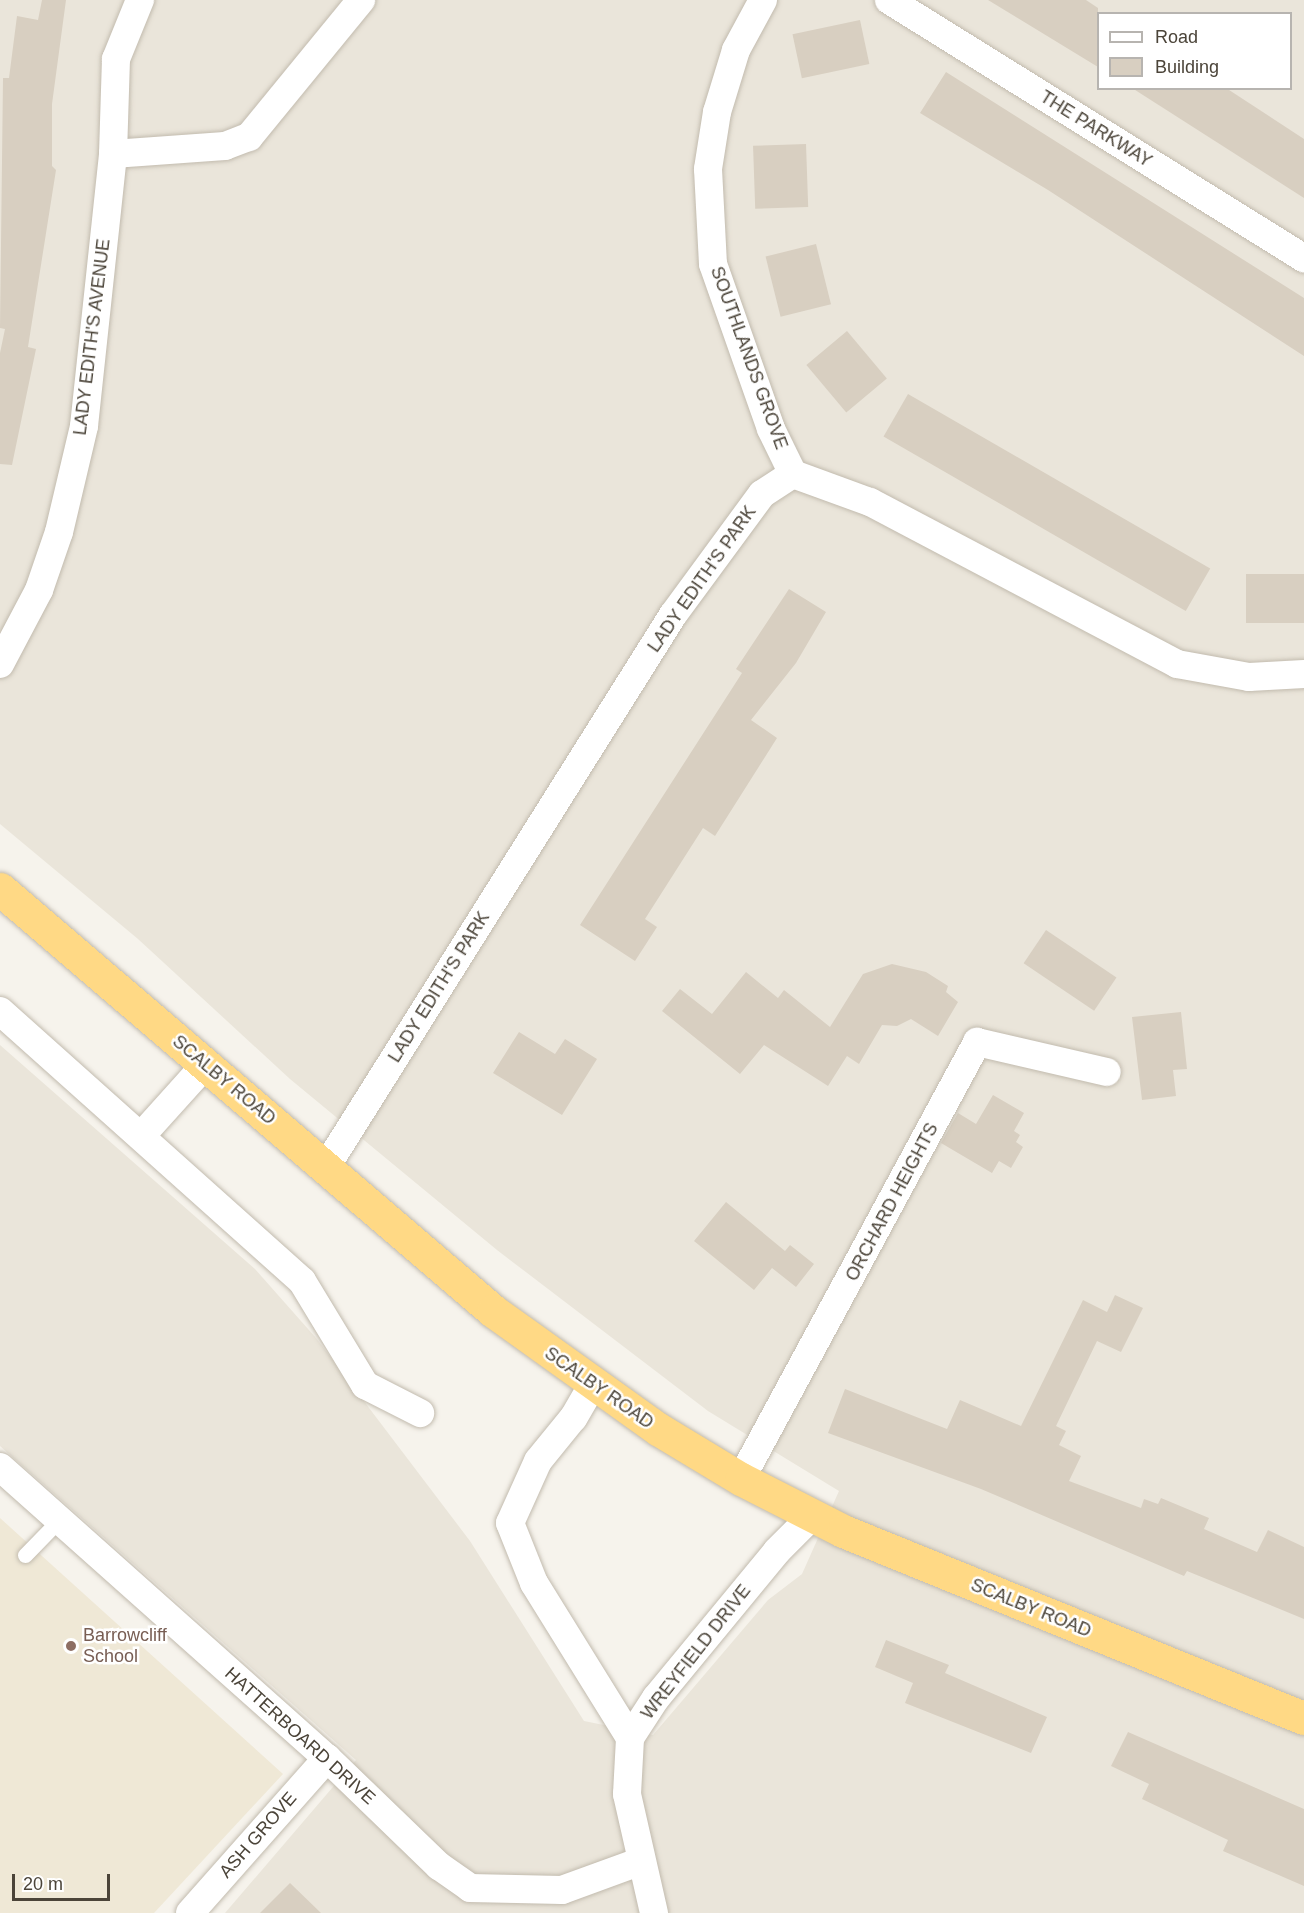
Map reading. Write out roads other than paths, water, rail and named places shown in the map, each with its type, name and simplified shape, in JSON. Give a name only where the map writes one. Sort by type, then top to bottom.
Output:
[{"type":"highway","name":"SCALBY ROAD","points":[[0,889],[493,1311],[593,1384],[741,1479],[812,1516],[1304,1718]]},
{"type":"street","name":"LADY EDITH'S AVENUE","points":[[0,664],[39,590],[59,532],[84,426],[113,154],[116,59],[140,0]]},
{"type":"street","points":[[113,154],[225,146],[249,137],[361,0]]},
{"type":"street","name":"SOUTHLANDS GROVE","points":[[763,0],[736,50],[717,112],[708,169],[713,264],[771,429],[793,474]]},
{"type":"street","name":"THE PARKWAY","points":[[888,0],[1304,258]]},
{"type":"street","points":[[793,474],[870,502],[1177,664],[1249,677],[1304,674]]},
{"type":"street","name":"LADY EDITH'S PARK","points":[[326,1167],[673,615],[762,494],[793,474]]},
{"type":"street","points":[[0,1011],[142,1135],[302,1281],[365,1385],[420,1413]]},
{"type":"street","name":"ORCHARD HEIGHTS","points":[[741,1479],[977,1042],[1107,1072]]},
{"type":"street","points":[[142,1135],[206,1065]]},
{"type":"street","points":[[593,1384],[573,1418],[538,1461],[510,1523],[534,1583],[630,1738]]},
{"type":"street","name":"HATTERBOARD DRIVE","points":[[0,1467],[327,1758],[439,1866],[470,1888],[562,1890],[639,1862]]},
{"type":"street","name":"WREYFIELD DRIVE","points":[[654,1913],[639,1862],[627,1794],[630,1738],[656,1698],[777,1551],[812,1516]]},
{"type":"street","name":"ASH GROVE","points":[[190,1913],[327,1758]]},
{"type":"lane","points":[[25,1555],[59,1520]]},
{"type":"place","name":"Barrowcliff School","points":[[71,1646]]}]
